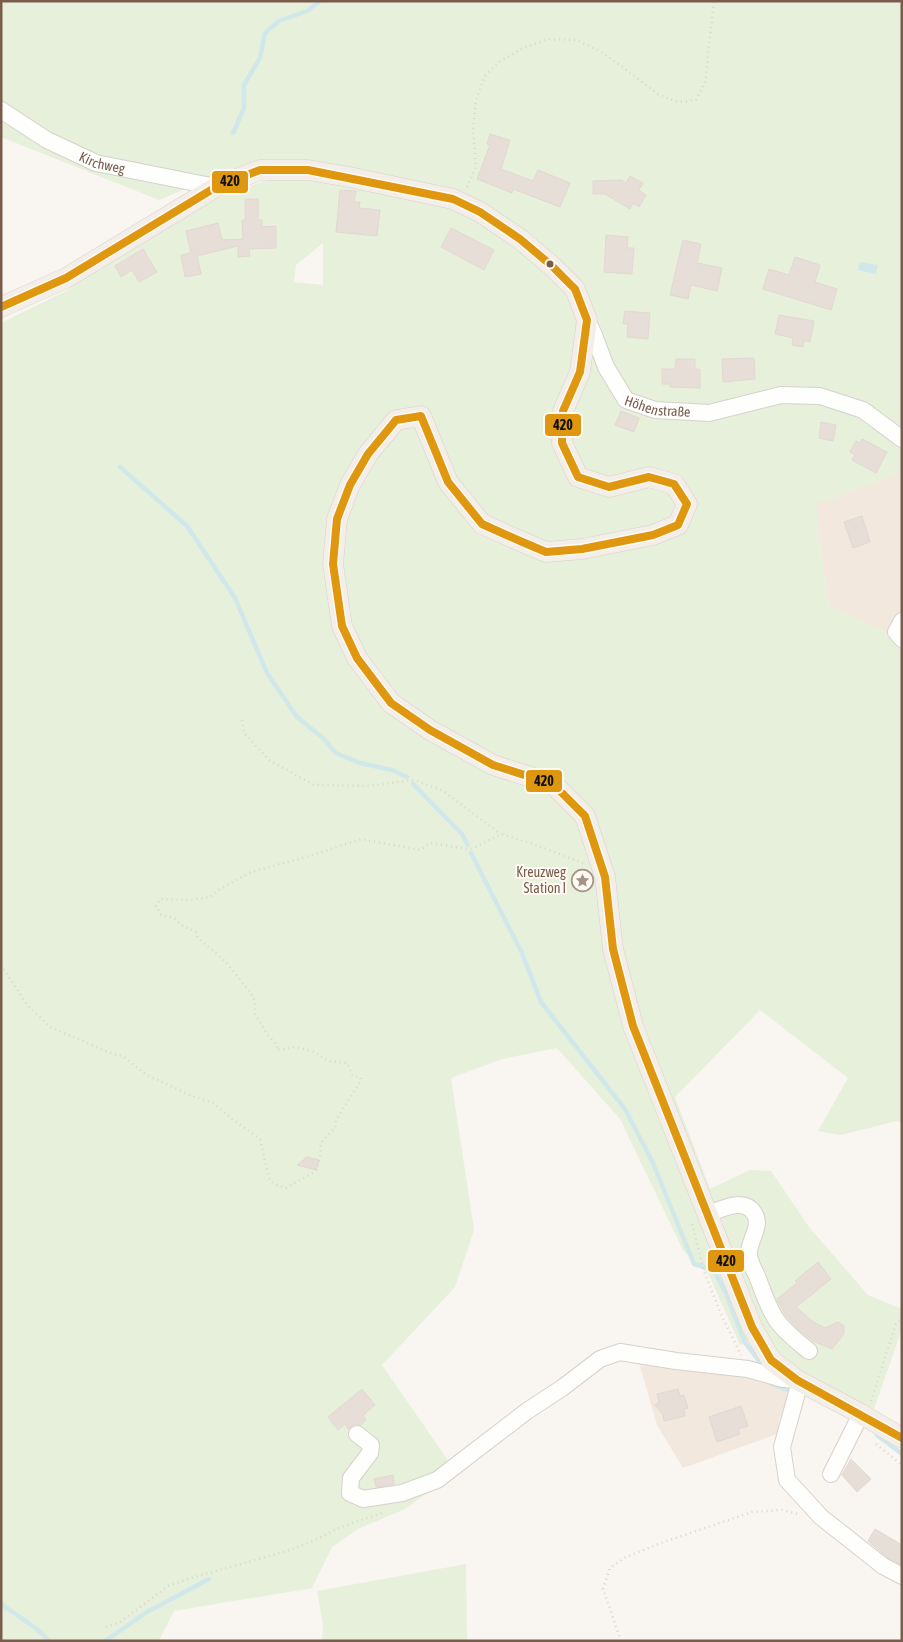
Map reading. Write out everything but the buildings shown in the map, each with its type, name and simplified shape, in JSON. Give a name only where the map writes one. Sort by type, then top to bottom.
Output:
[{"type":"main road","name":"Höhenstraße","points":[[1,307],[66,278],[216,186],[260,170],[308,170],[454,199],[480,212],[520,239],[552,266],[575,289],[587,320]]},
{"type":"main road","points":[[587,320],[580,372],[563,411],[562,443],[578,477],[610,487],[649,477],[674,484],[687,504],[678,525],[653,535],[582,549],[546,552],[482,524],[448,482],[421,416],[396,420],[368,454],[354,477],[337,519],[334,564],[342,626],[357,658],[391,702],[430,730],[494,765],[553,784],[585,816],[605,876],[613,950],[633,1026],[752,1327],[771,1360],[797,1380],[864,1415],[902,1438]]},
{"type":"street","name":"Kirchweg","points":[[1,110],[47,140],[96,163],[216,186]]},
{"type":"street","name":"Höhenstraße","points":[[587,320],[606,367],[626,400],[655,410],[709,413],[781,395],[820,396],[863,410],[902,439]]},
{"type":"street","points":[[902,621],[896,632],[902,639]]},
{"type":"street","points":[[708,1214],[734,1205],[743,1205],[751,1209],[755,1214],[756,1225],[748,1255],[777,1321],[809,1351]]},
{"type":"street","points":[[356,1434],[371,1445],[370,1453],[351,1478],[350,1493],[363,1499],[402,1493],[437,1480],[527,1410],[562,1388],[600,1359],[620,1352],[676,1361],[748,1369],[783,1379],[797,1380],[798,1389],[782,1447],[787,1480],[821,1517],[883,1566],[902,1576]]},
{"type":"street","points":[[831,1474],[864,1415]]},
{"type":"path","points":[[460,202],[476,166],[473,129],[476,100],[485,76],[500,62],[523,48],[548,39],[576,40],[598,50],[659,95],[678,102],[696,100],[705,83],[714,1]]},
{"type":"path","points":[[242,720],[244,733],[269,760],[314,786],[367,786],[414,780],[442,790],[501,834],[590,865]]},
{"type":"path","points":[[1,965],[28,1006],[50,1026],[108,1052],[124,1057],[145,1074],[213,1104],[260,1139],[269,1178],[274,1184],[286,1188],[316,1172],[321,1144],[335,1128],[336,1120],[361,1080],[360,1077],[354,1076],[347,1063],[328,1061],[315,1052],[295,1047],[277,1050],[277,1045],[268,1035],[255,1014],[255,1002],[251,993],[225,961],[198,938],[196,932],[183,926],[174,918],[161,915],[156,906],[160,900],[188,900],[210,897],[220,889],[251,872],[313,855],[361,839],[420,850],[431,843],[468,849],[474,848],[501,834]]},
{"type":"path","points":[[702,1263],[721,1314],[748,1369]]},
{"type":"path","points":[[864,1415],[896,1324],[902,1320]]},
{"type":"path","points":[[106,1627],[120,1622],[168,1586],[290,1550],[318,1539],[338,1528],[392,1510]]},
{"type":"path","points":[[621,1641],[603,1589],[610,1568],[626,1557],[661,1543],[752,1512],[782,1510],[799,1514]]},
{"type":"shaded area","points":[[902,472],[902,652],[884,631],[829,606],[817,524],[817,498],[825,501]]},
{"type":"shaded area","points":[[638,1359],[711,1368],[785,1385],[790,1392],[779,1421],[780,1433],[683,1468],[657,1425]]},
{"type":"green space","points":[[1,1],[902,1],[902,472],[825,501],[818,499],[817,524],[829,606],[884,631],[902,652],[902,1123],[897,1121],[841,1135],[818,1131],[848,1078],[760,1010],[675,1097],[710,1189],[750,1170],[771,1171],[809,1227],[868,1295],[902,1309],[902,1329],[867,1429],[797,1380],[749,1341],[740,1345],[709,1275],[683,1250],[620,1119],[557,1048],[502,1059],[451,1078],[474,1230],[455,1287],[382,1365],[456,1472],[405,1509],[358,1529],[332,1547],[312,1588],[174,1611],[159,1641],[1,1641],[1,323],[66,291],[136,244],[194,210],[232,192],[281,176],[309,177],[441,207],[312,161],[267,163],[226,172],[159,200],[1,137]],"holes":[[[323,243],[323,285],[294,282],[296,265]]]},
{"type":"green space","points":[[466,1564],[467,1641],[322,1641],[323,1624],[317,1591]]},
{"type":"water","points":[[860,262],[878,265],[876,274],[858,270]]},
{"type":"waterway","points":[[233,133],[244,108],[244,85],[260,58],[265,33],[279,21],[307,11],[320,1]]},
{"type":"waterway","points":[[120,467],[187,526],[235,598],[267,673],[297,717],[323,738],[336,753],[360,763],[392,770],[407,777]]},
{"type":"waterway","points":[[413,784],[462,834],[468,845]]},
{"type":"waterway","points":[[471,853],[522,953],[541,1002],[625,1109],[653,1163],[694,1264],[714,1270],[727,1296],[744,1341],[764,1368]]},
{"type":"waterway","points":[[771,1384],[788,1390]]},
{"type":"waterway","points":[[877,1435],[902,1454]]},
{"type":"waterway","points":[[105,1641],[147,1612],[209,1579]]},
{"type":"waterway","points":[[1,1604],[37,1629],[49,1641]]},
{"type":"transit line","name":"420","points":[[1,307],[66,278],[216,187],[260,170],[308,170],[453,199],[480,212],[520,239],[552,266],[575,289],[587,320],[580,372],[563,411],[562,443],[578,477],[609,487],[649,477],[674,484],[687,504],[678,525],[653,535],[582,549],[546,552],[482,524],[448,482],[421,416],[396,420],[368,454],[350,485],[337,519],[333,564],[342,626],[357,658],[391,703],[430,730],[493,765],[553,784],[585,816],[605,877],[613,949],[633,1026],[752,1327],[771,1360],[797,1380],[902,1438]]},
{"type":"place","name":"Kreuzweg Station I","points":[[582,880]]}]
